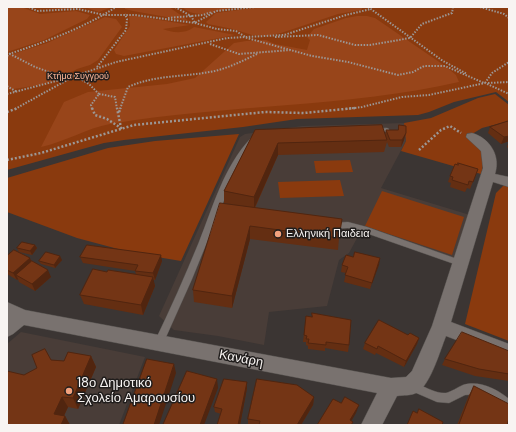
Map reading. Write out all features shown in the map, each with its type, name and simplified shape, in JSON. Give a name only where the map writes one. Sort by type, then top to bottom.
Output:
[{"type":"street","points":[[411,386],[419,376],[441,326],[487,176],[490,155],[488,149],[472,137]]},
{"type":"street","points":[[487,176],[509,182]]},
{"type":"street","name":"Κανάρη","points":[[12,318],[159,343],[391,387],[411,386]]},
{"type":"street","points":[[441,326],[509,352]]},
{"type":"street","points":[[371,425],[391,387]]},
{"type":"lane","points":[[364,131],[387,130]]},
{"type":"lane","points":[[159,343],[218,214],[241,154],[248,143],[254,139],[261,139]]},
{"type":"lane","points":[[321,226],[348,224],[460,263]]},
{"type":"lane","points":[[411,386],[437,397],[449,398],[458,390],[469,388],[485,390],[502,399],[509,406]]},
{"type":"path","points":[[29,7],[37,11],[78,9],[104,15],[125,14],[195,23],[217,29],[236,31],[247,38],[312,56],[348,62],[398,75],[413,72],[424,66],[446,66],[509,94]]},
{"type":"path","points":[[8,55],[45,42],[104,15],[116,7]]},
{"type":"path","points":[[175,7],[191,16],[195,23]]},
{"type":"path","points":[[195,23],[224,7]]},
{"type":"path","points":[[157,17],[203,15],[216,11],[255,7]]},
{"type":"path","points":[[368,7],[442,61],[485,83]]},
{"type":"path","points":[[410,38],[412,33],[417,28],[433,18],[452,13],[453,7]]},
{"type":"path","points":[[480,7],[504,14],[509,18]]},
{"type":"path","points":[[7,94],[75,76],[116,62],[227,38],[284,35],[346,15],[371,9]]},
{"type":"path","points":[[97,68],[126,30],[127,19],[125,14]]},
{"type":"path","points":[[260,37],[318,35],[355,45],[370,45],[410,38]]},
{"type":"path","points":[[209,43],[239,54],[257,54],[278,50],[297,51]]},
{"type":"path","points":[[118,112],[128,87],[134,84],[166,75],[188,75],[218,70],[232,66],[257,54]]},
{"type":"path","points":[[8,55],[55,74],[75,76],[89,84],[99,94],[115,98],[121,128]]},
{"type":"path","points":[[485,83],[492,73],[509,62]]},
{"type":"path","points":[[7,112],[22,106],[75,76]]},
{"type":"path","points":[[7,160],[41,153],[134,125],[265,112],[304,113],[362,107],[402,97],[429,95],[485,83],[509,82]]},
{"type":"path","points":[[7,86],[18,92]]},
{"type":"path","points":[[99,94],[91,105],[95,115],[106,119],[121,128]]},
{"type":"path","points":[[419,150],[431,142],[439,132],[450,126]]},
{"type":"shaded area","points":[[7,7],[21,7],[40,14],[76,11],[90,15],[87,19],[44,40],[7,52]]},
{"type":"shaded area","points":[[37,7],[84,7],[61,9]]},
{"type":"shaded area","points":[[84,7],[112,7],[99,12]]},
{"type":"shaded area","points":[[125,7],[169,7],[189,21],[133,11],[125,9]]},
{"type":"shaded area","points":[[182,7],[236,7],[201,14],[188,11]]},
{"type":"shaded area","points":[[261,7],[363,7],[361,10],[338,14],[281,33],[266,36],[252,35],[233,29],[208,24],[206,22],[216,13]]},
{"type":"shaded area","points":[[129,15],[190,25],[163,29],[171,31],[183,32],[194,27],[235,35],[124,56],[116,54],[114,50],[130,26]]},
{"type":"shaded area","points":[[357,16],[375,18],[445,66],[456,75],[459,82],[373,97],[197,113],[110,124],[41,147],[64,102],[88,92],[167,84],[195,78],[234,43],[266,40],[275,44],[307,50],[310,40],[307,37],[314,29],[346,18]]},
{"type":"shaded area","points":[[105,17],[116,19],[122,27],[98,60],[57,80],[39,85],[7,90],[7,56],[47,43]]},
{"type":"shaded area","name":"Ελληνική Παιδεια","points":[[404,123],[406,141],[381,188],[470,215],[454,258],[363,227],[349,253],[339,260],[327,306],[269,312],[264,345],[218,336],[174,330],[159,316],[240,137],[245,134],[302,126]]},
{"type":"shaded area","name":"18ο Δημοτικό Σχολείο Αμαρουσίου","points":[[21,332],[145,357],[119,425],[7,425],[7,344]]},
{"type":"green space","name":"Κτήμα Συγγρού","points":[[7,7],[509,7],[509,102],[496,92],[454,102],[418,115],[297,119],[243,127],[124,140],[104,143],[7,170]]},
{"type":"green space","points":[[495,94],[509,105],[509,121],[482,128],[472,134],[491,149],[484,162],[481,174],[401,151],[406,141],[404,123],[431,118],[478,98]]},
{"type":"green space","points":[[239,134],[181,261],[133,253],[77,238],[7,212],[7,178],[108,148],[155,141]]},
{"type":"green space","points":[[350,160],[353,172],[316,173],[314,161]]},
{"type":"green space","points":[[340,180],[344,196],[280,198],[278,182]]},
{"type":"green space","points":[[503,186],[509,186],[509,341],[465,324],[496,193]]},
{"type":"green space","points":[[382,191],[464,217],[452,255],[365,226]]},
{"type":"building","points":[[509,121],[509,136],[504,137],[490,127]]},
{"type":"building","points":[[382,125],[387,140],[278,143],[254,197],[224,191],[255,130]]},
{"type":"building","points":[[399,125],[406,126],[406,133],[402,140],[390,140],[386,130],[398,130]]},
{"type":"building","points":[[458,163],[478,169],[473,182],[469,181],[468,185],[452,180],[453,177],[450,176],[455,164],[458,165]]},
{"type":"building","points":[[220,203],[342,219],[339,238],[250,226],[232,296],[193,290]]},
{"type":"building","points":[[22,242],[35,245],[30,251],[17,248]]},
{"type":"building","points":[[87,245],[161,255],[153,273],[135,271],[138,265],[80,257]]},
{"type":"building","points":[[14,250],[30,258],[13,273],[7,270],[7,256]]},
{"type":"building","points":[[46,252],[60,256],[54,265],[39,261]]},
{"type":"building","points":[[355,252],[380,258],[372,283],[345,275],[348,267],[342,265],[346,255],[353,257]]},
{"type":"building","points":[[32,261],[48,270],[32,284],[16,275]]},
{"type":"building","points":[[93,269],[153,277],[141,305],[80,295]]},
{"type":"building","points":[[312,313],[351,320],[349,345],[326,342],[326,345],[308,343],[309,339],[306,339],[307,336],[304,335],[306,316],[312,317]]},
{"type":"building","points":[[379,320],[408,335],[410,333],[419,338],[406,361],[378,346],[377,349],[365,343]]},
{"type":"building","points":[[462,332],[509,351],[509,374],[479,369],[445,359]]},
{"type":"building","points":[[45,349],[51,360],[64,361],[68,352],[91,356],[73,398],[62,397],[54,414],[65,416],[61,425],[7,425],[7,371],[24,375],[37,368],[32,355]]},
{"type":"building","points":[[147,359],[174,364],[154,425],[123,425]]},
{"type":"building","points":[[187,371],[217,379],[200,425],[163,425]]},
{"type":"building","points":[[224,379],[247,382],[238,425],[217,425],[222,409],[214,407]]},
{"type":"building","points":[[257,379],[297,385],[314,397],[297,425],[259,425],[260,421],[248,419]]},
{"type":"building","points":[[474,386],[509,404],[509,418],[507,425],[459,425]]},
{"type":"building","points":[[345,397],[359,405],[350,420],[353,422],[351,425],[317,425],[333,399],[341,403]]},
{"type":"building","points":[[419,409],[443,422],[442,425],[407,425],[413,411],[417,413]]},
{"type":"place","name":"Ελληνική Παιδεια","points":[[278,234]]},
{"type":"place","name":"18ο Δημοτικό Σχολείο Αμαρουσίου","points":[[69,391]]}]
